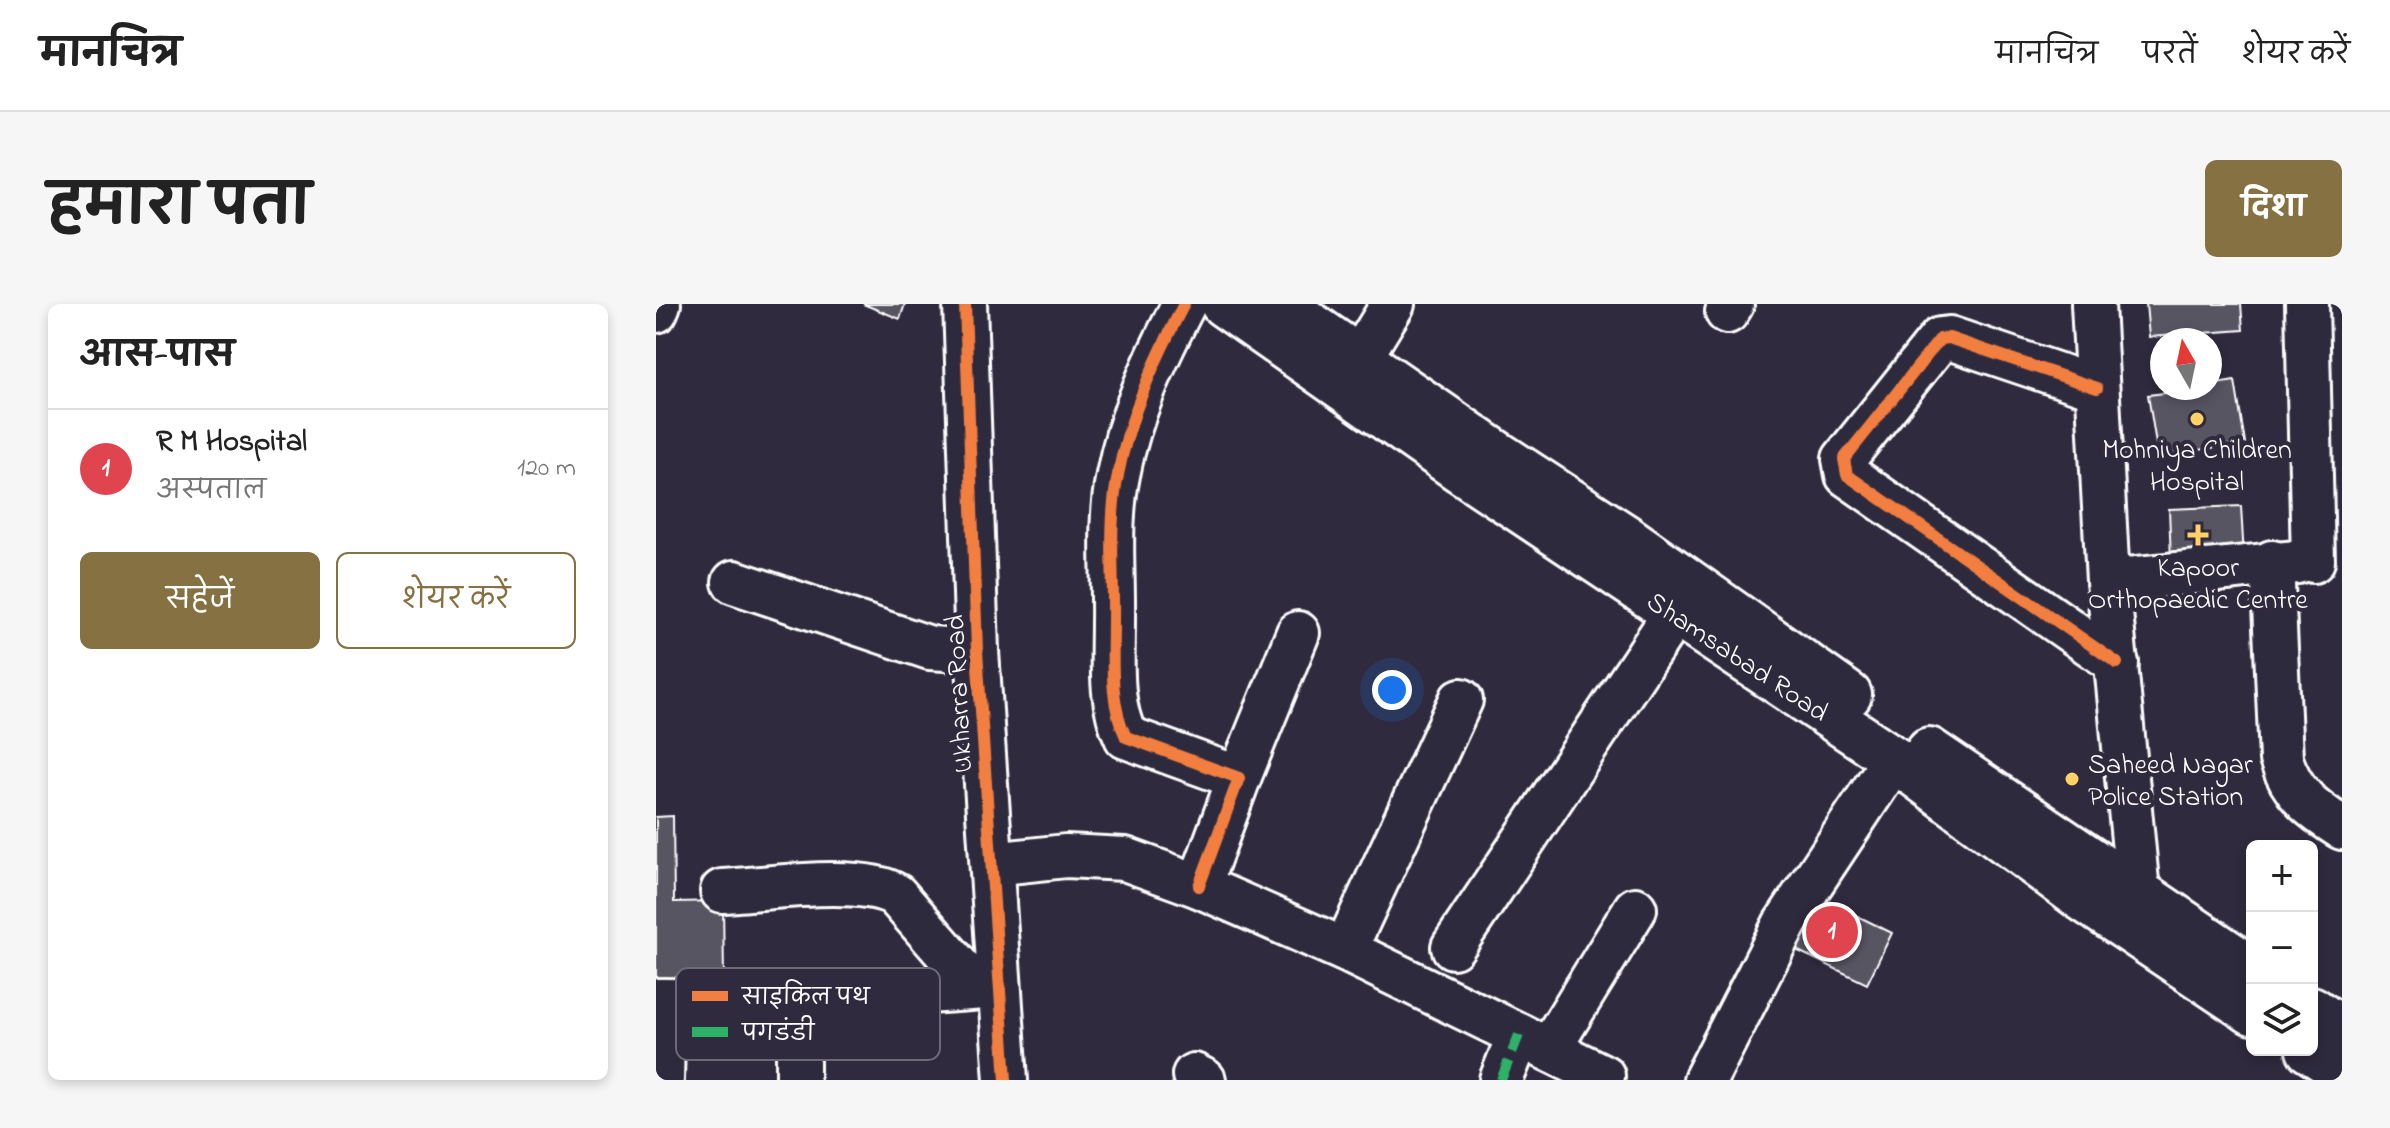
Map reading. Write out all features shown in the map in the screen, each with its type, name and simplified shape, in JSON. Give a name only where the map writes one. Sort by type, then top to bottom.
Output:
[{"type":"main road","name":"Shamsabad Road","points":[[1223,304],[1894,759],[2130,908],[2246,966]]},
{"type":"main road","name":"Shamsabad Road","points":[[1281,304],[1498,454],[1627,538],[2130,908],[2246,1007]]},
{"type":"main road","points":[[2318,1013],[2342,1029]]},
{"type":"main road","points":[[2318,1056],[2342,1071]]},
{"type":"street","points":[[656,311],[659,304]]},
{"type":"street","name":"Ukharra Road","points":[[965,304],[977,651],[992,864],[988,988],[1006,1080]]},
{"type":"street","points":[[1184,304],[1136,410],[1117,476],[1114,511],[1115,706],[1126,737],[1239,778]]},
{"type":"street","points":[[1360,358],[1393,304]]},
{"type":"street","points":[[2093,304],[2130,908]]},
{"type":"street","points":[[2108,581],[2272,562],[2328,561],[2307,304]]},
{"type":"street","points":[[2097,388],[1949,338],[1940,339],[1844,459],[1843,468],[1847,475],[2117,663]]},
{"type":"street","points":[[2272,562],[2281,759],[2287,779],[2299,797],[2342,828]]},
{"type":"street","points":[[734,582],[930,648],[977,651]]},
{"type":"street","points":[[1453,947],[1675,613]]},
{"type":"street","points":[[1199,886],[1298,633]]},
{"type":"street","points":[[1345,950],[1461,700]]},
{"type":"street","points":[[1705,1080],[1784,925],[1894,759]]},
{"type":"street","points":[[992,864],[1066,856],[1125,859],[1199,886],[1345,950],[1603,1076]]},
{"type":"street","points":[[722,891],[848,884],[884,888],[896,895],[988,988]]},
{"type":"street","points":[[1501,1080],[1534,1042],[1635,909]]},
{"type":"street","points":[[940,991],[988,988]]},
{"type":"street","points":[[660,1000],[662,1080]]},
{"type":"building","points":[[863,304],[905,304],[900,319]]},
{"type":"building","points":[[2146,304],[2241,304],[2243,330],[2150,328],[2149,337]]},
{"type":"building","name":"Mohniya Children Hospital","points":[[2235,381],[2245,443],[2158,456],[2148,395],[2150,400],[2222,400],[2222,383]]},
{"type":"building","points":[[2241,506],[2244,558],[2171,561],[2169,509]]},
{"type":"building","points":[[673,816],[674,902],[723,901],[724,968],[676,968],[676,979],[656,979],[656,817]]},
{"type":"building","points":[[1817,896],[1892,933],[1867,984],[1792,948]]},
{"type":"marked path","points":[[1501,1080],[1519,1035]]},
{"type":"cycle path","points":[[965,304],[977,651],[1006,1080]]},
{"type":"cycle path","points":[[1184,304],[1145,387],[1118,475],[1112,530],[1113,666],[1114,696],[1126,737],[1239,778],[1199,886]]},
{"type":"cycle path","points":[[2097,388],[1949,338],[1940,339],[1844,459],[1847,475],[2117,663]]},
{"type":"place","name":"Mohniya Children Hospital","points":[[2197,419]]},
{"type":"place","name":"Kapoor Orthopaedic Centre","points":[[2198,535]]},
{"type":"place","name":"Saheed Nagar Police Station","points":[[2072,779]]},
{"type":"place","name":"R M Hospital","points":[[1832,932]]}]
